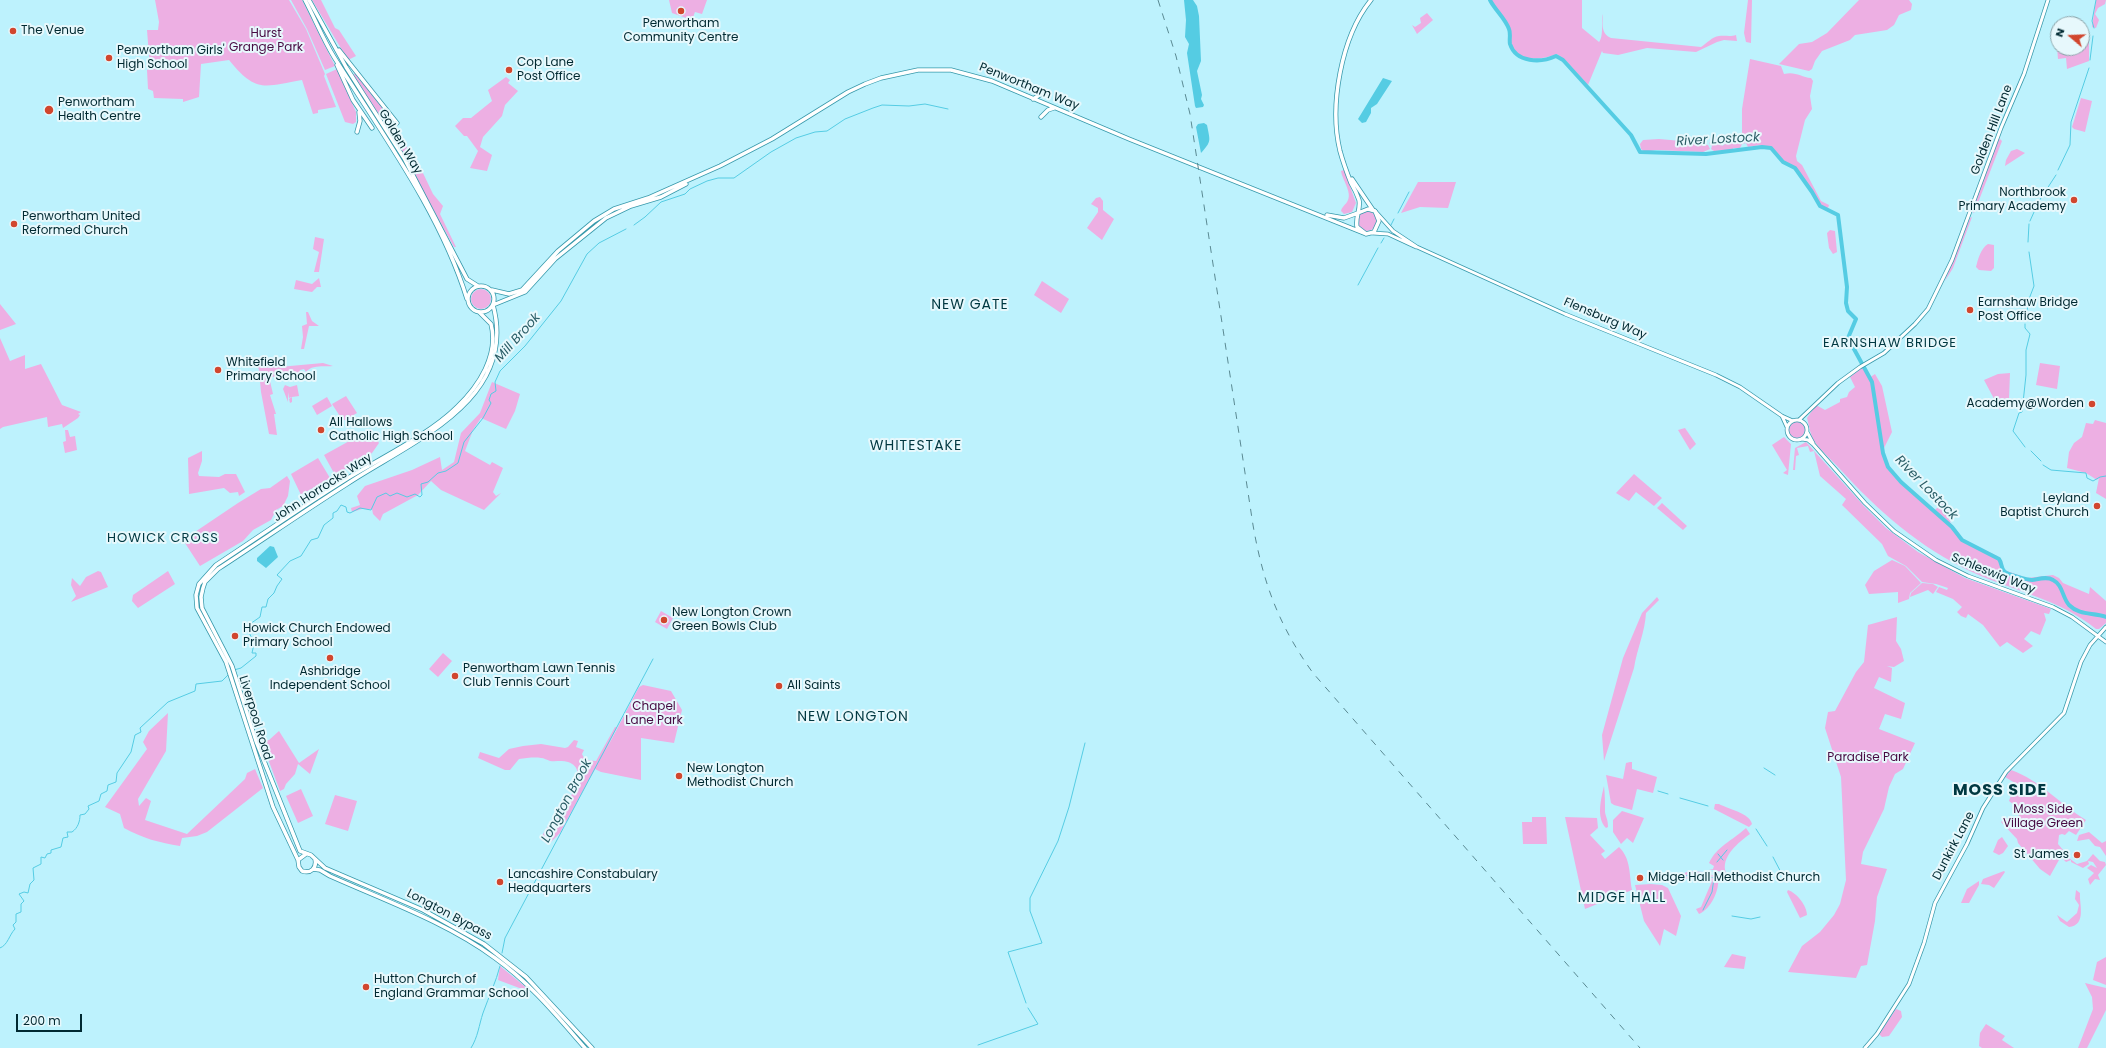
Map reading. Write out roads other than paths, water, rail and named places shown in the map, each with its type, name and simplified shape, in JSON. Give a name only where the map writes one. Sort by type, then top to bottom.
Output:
[{"type":"highway","name":"Golden Way","points":[[305,0],[334,56],[388,140],[411,180],[456,266],[467,299]]},
{"type":"highway","name":"Golden Way","points":[[309,0],[346,67],[404,158],[467,279],[478,286]]},
{"type":"highway","name":"Flensburg Way","points":[[1358,213],[1359,200],[1347,170],[1338,138],[1336,113],[1338,85],[1349,42],[1360,17],[1371,0]]},
{"type":"highway","points":[[325,29],[342,55],[398,123]]},
{"type":"highway","points":[[334,56],[358,109],[372,128]]},
{"type":"highway","name":"Penwortham Way","points":[[624,206],[648,198],[698,177],[772,139],[848,92],[881,78],[904,72],[932,69],[970,74],[992,81],[1366,234]]},
{"type":"highway","points":[[1033,99],[1043,93]]},
{"type":"highway","points":[[1041,117],[1048,110],[1055,108]]},
{"type":"highway","points":[[357,132],[360,121],[358,109]]},
{"type":"highway","name":"Flensburg Way","points":[[1347,170],[1374,210]]},
{"type":"highway","points":[[624,206],[569,246],[547,267],[525,292],[493,305],[485,311],[479,312],[471,308],[467,299],[478,286],[512,294],[522,290],[548,260],[577,235],[603,214],[624,206]]},
{"type":"highway","points":[[1366,209],[1374,210],[1379,223],[1376,230],[1366,234],[1357,226],[1358,213],[1366,209]]},
{"type":"highway","name":"Penwortham Way","points":[[1314,212],[1339,218],[1349,217],[1358,213]]},
{"type":"highway","points":[[492,290],[494,296],[493,305]]},
{"type":"highway","name":"John Horrocks Way","points":[[204,586],[218,569],[348,483],[439,427],[460,410],[484,379],[495,354],[497,334],[493,305]]},
{"type":"highway","name":"John Horrocks Way","points":[[199,584],[216,565],[346,480],[442,420],[458,406],[477,383],[492,350],[491,324],[479,312]]},
{"type":"highway","name":"Liverpool Road","points":[[199,584],[196,595],[197,608],[228,668],[270,799],[284,833],[298,860]]},
{"type":"highway","name":"Liverpool Road","points":[[204,586],[201,597],[202,608],[232,666],[276,794],[299,848],[306,854]]},
{"type":"highway","points":[[257,761],[256,753],[260,751]]},
{"type":"highway","points":[[270,799],[276,794]]},
{"type":"highway","points":[[306,854],[314,858],[316,864],[309,872],[302,871],[299,867],[298,860],[306,854]]},
{"type":"highway","name":"Longton Bypass","points":[[314,858],[326,868],[422,910],[484,944],[526,977],[592,1048]]},
{"type":"highway","name":"Longton Bypass","points":[[313,869],[320,870],[330,876],[437,924],[482,949],[513,972],[536,994],[585,1048]]},
{"type":"main road","name":"Golden Hill Lane","points":[[1799,420],[1833,387],[1860,367],[1884,353],[1915,324],[1928,309],[1952,260],[2001,128],[2024,74],[2048,0]]},
{"type":"main road","name":"Flensburg Way","points":[[1374,210],[1395,233],[1417,247]]},
{"type":"main road","name":"Flensburg Way","points":[[1371,233],[1386,234],[1589,324],[1716,375],[1740,387],[1782,416],[1793,420]]},
{"type":"main road","points":[[1782,416],[1787,427],[1787,434],[1790,438],[1796,440],[1802,439],[1807,432],[1805,425],[1808,412]]},
{"type":"main road","points":[[1787,427],[1793,420],[1799,420],[1805,425]]},
{"type":"main road","name":"Schleswig Way","points":[[1807,432],[1813,444]]},
{"type":"main road","name":"Schleswig Way","points":[[1802,439],[1808,440],[1813,444],[1865,503],[1894,531],[1936,560],[1968,576],[2053,607],[2072,617],[2106,642]]},
{"type":"main road","name":"Dunkirk Lane","points":[[1865,1048],[1894,1010],[1909,984],[1924,943],[1935,903],[1969,839],[1983,808],[2006,772],[2064,713],[2081,662],[2098,636],[2106,627]]},
{"type":"water","points":[[1184,0],[1193,0],[1197,6],[1199,16],[1201,61],[1197,71],[1202,95],[1201,99],[1204,105],[1203,107],[1196,108],[1195,106],[1187,53],[1189,44],[1185,37],[1186,20]]},
{"type":"water","points":[[1383,78],[1392,81],[1377,104],[1371,108],[1371,113],[1366,122],[1362,123],[1358,119]]},
{"type":"water","points":[[1204,123],[1207,125],[1209,143],[1201,153],[1196,127],[1198,124]]},
{"type":"water","points":[[270,546],[274,547],[278,557],[266,568],[257,561],[257,558]]},
{"type":"waterway","name":"River Lostock","points":[[1490,0],[1509,29],[1510,44],[1513,50],[1523,58],[1530,60],[1543,60],[1556,56],[1563,60],[1631,135],[1640,152],[1706,154],[1762,147],[1771,148],[1783,162],[1795,168],[1820,206],[1838,215],[1847,287],[1846,303],[1848,311],[1856,319],[1848,338],[1872,382],[1883,453],[1888,467],[1901,482],[1952,527],[1962,540],[1999,559],[2003,570],[2017,577],[2030,580],[2046,578],[2051,579],[2059,585],[2067,602],[2073,608],[2078,611],[2106,617]]},
{"type":"waterway","points":[[2094,28],[2092,21],[2096,0]]},
{"type":"waterway","points":[[2090,60],[2093,36]]},
{"type":"waterway","points":[[2058,170],[2070,145],[2071,122],[2089,68]]},
{"type":"waterway","name":"Mill Brook","points":[[634,225],[661,202],[685,194],[690,189],[707,181],[718,178],[734,178],[771,152],[796,138],[815,132],[827,131],[845,119],[873,108],[882,105],[909,106],[925,104],[948,109]]},
{"type":"waterway","points":[[2030,221],[2039,201],[2056,175]]},
{"type":"waterway","points":[[1398,213],[1409,192]]},
{"type":"waterway","points":[[1391,225],[1394,219]]},
{"type":"waterway","points":[[2028,242],[2029,224]]},
{"type":"waterway","name":"Mill Brook","points":[[234,670],[241,668],[256,656],[256,653],[252,653],[254,644],[249,632],[250,624],[260,617],[262,607],[266,607],[268,599],[274,593],[282,579],[277,575],[290,561],[301,556],[311,540],[318,538],[324,525],[333,518],[333,513],[337,511],[341,505],[346,507],[347,512],[350,513],[360,508],[371,510],[377,497],[386,493],[390,496],[397,493],[407,497],[415,494],[420,497],[422,495],[421,484],[428,482],[438,473],[446,471],[458,463],[464,442],[483,418],[491,403],[489,400],[491,394],[496,391],[495,382],[500,371],[525,346],[561,301],[587,254],[599,243],[626,229]]},
{"type":"waterway","points":[[1381,243],[1384,238]]},
{"type":"waterway","points":[[1358,285],[1378,248]]},
{"type":"waterway","points":[[2027,311],[2029,299],[2034,286],[2029,252]]},
{"type":"waterway","points":[[2025,324],[2025,328],[2030,334],[2026,350],[2026,375],[2022,412],[2019,413],[2013,431],[2025,447]]},
{"type":"waterway","points":[[2031,451],[2041,461]]},
{"type":"waterway","points":[[2043,465],[2051,470],[2086,473],[2087,478],[2093,481],[2100,477],[2106,476]]},
{"type":"waterway","name":"Longton Brook","points":[[502,953],[505,938],[653,659]]},
{"type":"waterway","name":"Mill Brook","points":[[0,948],[5,945],[15,929],[13,925],[16,922],[16,914],[21,912],[21,904],[24,901],[19,894],[24,892],[28,893],[30,884],[34,880],[33,868],[41,864],[41,857],[45,858],[47,854],[51,853],[51,850],[61,847],[63,838],[68,837],[67,832],[72,832],[77,826],[80,815],[85,814],[89,809],[88,806],[99,801],[101,794],[107,791],[108,785],[116,782],[117,773],[131,752],[135,735],[141,732],[140,728],[168,702],[195,691],[196,684],[222,681],[229,674]]},
{"type":"waterway","points":[[1026,1003],[1008,952],[1042,943],[1030,911],[1030,898],[1058,841],[1069,807],[1085,743]]},
{"type":"waterway","points":[[1764,768],[1775,775]]},
{"type":"waterway","points":[[1658,791],[1668,794]]},
{"type":"waterway","points":[[1680,798],[1708,806]]},
{"type":"waterway","points":[[1756,829],[1767,846]]},
{"type":"waterway","points":[[1717,862],[1727,850]]},
{"type":"waterway","points":[[1718,854],[1723,860]]},
{"type":"waterway","points":[[1773,857],[1785,880]]},
{"type":"waterway","points":[[1685,876],[1698,874],[1714,878],[1712,892],[1703,910]]},
{"type":"waterway","points":[[1732,916],[1751,919],[1760,917]]},
{"type":"waterway","name":"Longton Brook","points":[[471,1048],[477,1035],[483,1013],[500,966]]},
{"type":"waterway","points":[[978,1045],[1038,1024],[1028,1008]]},
{"type":"railway","points":[[1158,0],[1176,56],[1190,114],[1257,546],[1267,585],[1282,621],[1301,656],[1313,673],[1640,1048]]},
{"type":"place","name":"Penwortham Community Centre","points":[[681,11]]},
{"type":"place","name":"The Venue","points":[[13,31]]},
{"type":"place","name":"Penwortham Girls' High School","points":[[109,58]]},
{"type":"place","name":"Cop Lane Post Office","points":[[509,70]]},
{"type":"place","name":"Penwortham Health Centre","points":[[49,110]]},
{"type":"place","name":"Northbrook Primary Academy","points":[[2074,200]]},
{"type":"place","name":"Penwortham United Reformed Church","points":[[14,224]]},
{"type":"place","name":"Earnshaw Bridge Post Office","points":[[1970,310]]},
{"type":"place","name":"Whitefield Primary School","points":[[218,370]]},
{"type":"place","name":"Academy@Worden","points":[[2092,404]]},
{"type":"place","name":"All Hallows Catholic High School","points":[[321,430]]},
{"type":"place","name":"Leyland Baptist Church","points":[[2097,506]]},
{"type":"place","name":"New Longton Crown Green Bowls Club","points":[[664,620]]},
{"type":"place","name":"Howick Church Endowed Primary School","points":[[235,636]]},
{"type":"place","name":"Ashbridge Independent School","points":[[330,658]]},
{"type":"place","name":"Penwortham Lawn Tennis Club Tennis Court","points":[[455,676]]},
{"type":"place","name":"All Saints","points":[[779,686]]},
{"type":"place","name":"New Longton Methodist Church","points":[[679,776]]},
{"type":"place","name":"St James","points":[[2077,855]]},
{"type":"place","name":"Midge Hall Methodist Church","points":[[1640,878]]},
{"type":"place","name":"Lancashire Constabulary Headquarters","points":[[500,882]]},
{"type":"place","name":"Hutton Church of England Grammar School","points":[[366,987]]},
{"type":"district","name":"NEW GATE","points":[[970,305]]},
{"type":"district","name":"EARNSHAW BRIDGE","points":[[1890,344]]},
{"type":"district","name":"WHITESTAKE","points":[[916,446]]},
{"type":"district","name":"HOWICK CROSS","points":[[163,539]]},
{"type":"district","name":"NEW LONGTON","points":[[853,717]]},
{"type":"district","name":"MOSS SIDE","points":[[2000,791]]},
{"type":"district","name":"MIDGE HALL","points":[[1622,898]]},
{"type":"park label","name":"Hurst Grange Park","points":[[266,41]]},
{"type":"park label","name":"Chapel Lane Park","points":[[654,714]]},
{"type":"park label","name":"Paradise Park","points":[[1868,758]]},
{"type":"park label","name":"Moss Side Village Green","points":[[2043,817]]}]
